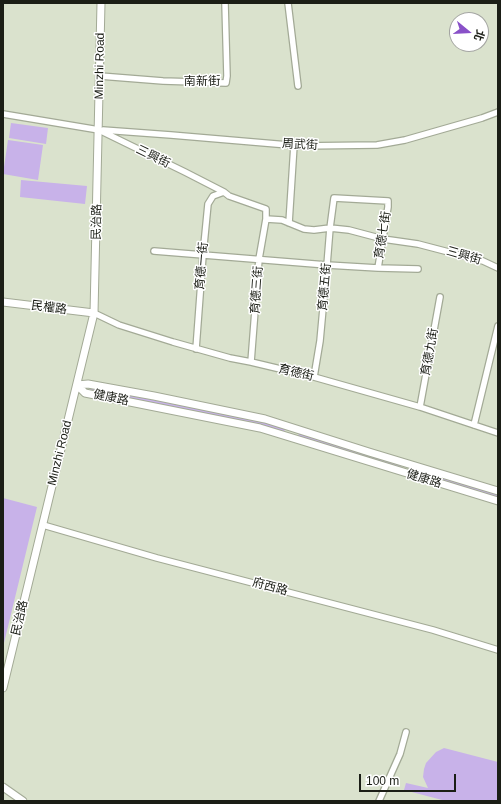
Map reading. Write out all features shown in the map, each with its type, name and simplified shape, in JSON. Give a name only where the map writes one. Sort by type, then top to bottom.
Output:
[{"type":"street","name":"Minzhi Road","points":[[99,130],[101,3]]},
{"type":"street","name":"南新街","points":[[100,76],[226,84],[225,3]]},
{"type":"street","points":[[288,3],[298,86]]},
{"type":"street","name":"周武街","points":[[99,130],[310,146],[377,145],[405,140],[498,112]]},
{"type":"street","name":"三興街","points":[[3,114],[99,130],[224,192],[229,196],[266,209],[266,219],[282,220],[304,229],[314,230],[330,228],[349,230],[383,239],[418,244],[483,261],[498,268]]},
{"type":"street","name":"民治路","points":[[94,313],[99,130]]},
{"type":"street","points":[[289,223],[294,145]]},
{"type":"street","name":"育德一街","points":[[196,349],[202,255],[208,204],[213,196],[224,192]]},
{"type":"street","name":"育德七街","points":[[334,198],[388,201],[378,268]]},
{"type":"street","name":"育德五街","points":[[314,377],[320,341],[334,198]]},
{"type":"street","name":"育德三街","points":[[251,362],[259,260],[266,219]]},
{"type":"street","points":[[154,251],[327,266],[418,269]]},
{"type":"street","name":"育德九街","points":[[420,407],[440,297]]},
{"type":"street","name":"民權路","points":[[3,302],[94,313]]},
{"type":"street","name":"Minzhi Road","points":[[43,525],[94,313]]},
{"type":"street","name":"育德街","points":[[94,313],[119,325],[196,349],[314,377],[420,407],[498,433]]},
{"type":"street","points":[[474,425],[498,326]]},
{"type":"street","name":"健康路","points":[[77,385],[88,384],[265,419],[498,491]]},
{"type":"street","name":"健康路","points":[[77,385],[85,393],[260,428],[498,501]]},
{"type":"street","points":[[291,438],[294,428]]},
{"type":"street","name":"民治路","points":[[3,688],[43,525]]},
{"type":"street","name":"府西路","points":[[43,525],[157,558],[426,628],[498,650]]},
{"type":"street","points":[[379,801],[400,754],[406,732]]},
{"type":"street","points":[[3,786],[23,801]]},
{"type":"shaded area","points":[[11,123],[48,128],[46,144],[9,138]]},
{"type":"shaded area","points":[[8,140],[43,145],[38,180],[3,174]]},
{"type":"shaded area","points":[[21,180],[87,186],[85,204],[20,197]]},
{"type":"shaded area","points":[[91,387],[263,421],[285,429],[284,432],[90,391]]},
{"type":"shaded area","points":[[299,433],[401,466],[401,469],[298,436]]},
{"type":"shaded area","points":[[420,470],[498,493],[498,499],[419,473]]},
{"type":"shaded area","points":[[3,498],[37,507],[3,647]]},
{"type":"shaded area","points":[[444,748],[498,762],[498,801],[446,801],[404,790],[406,783],[428,788],[423,777],[426,763],[436,752]]}]
